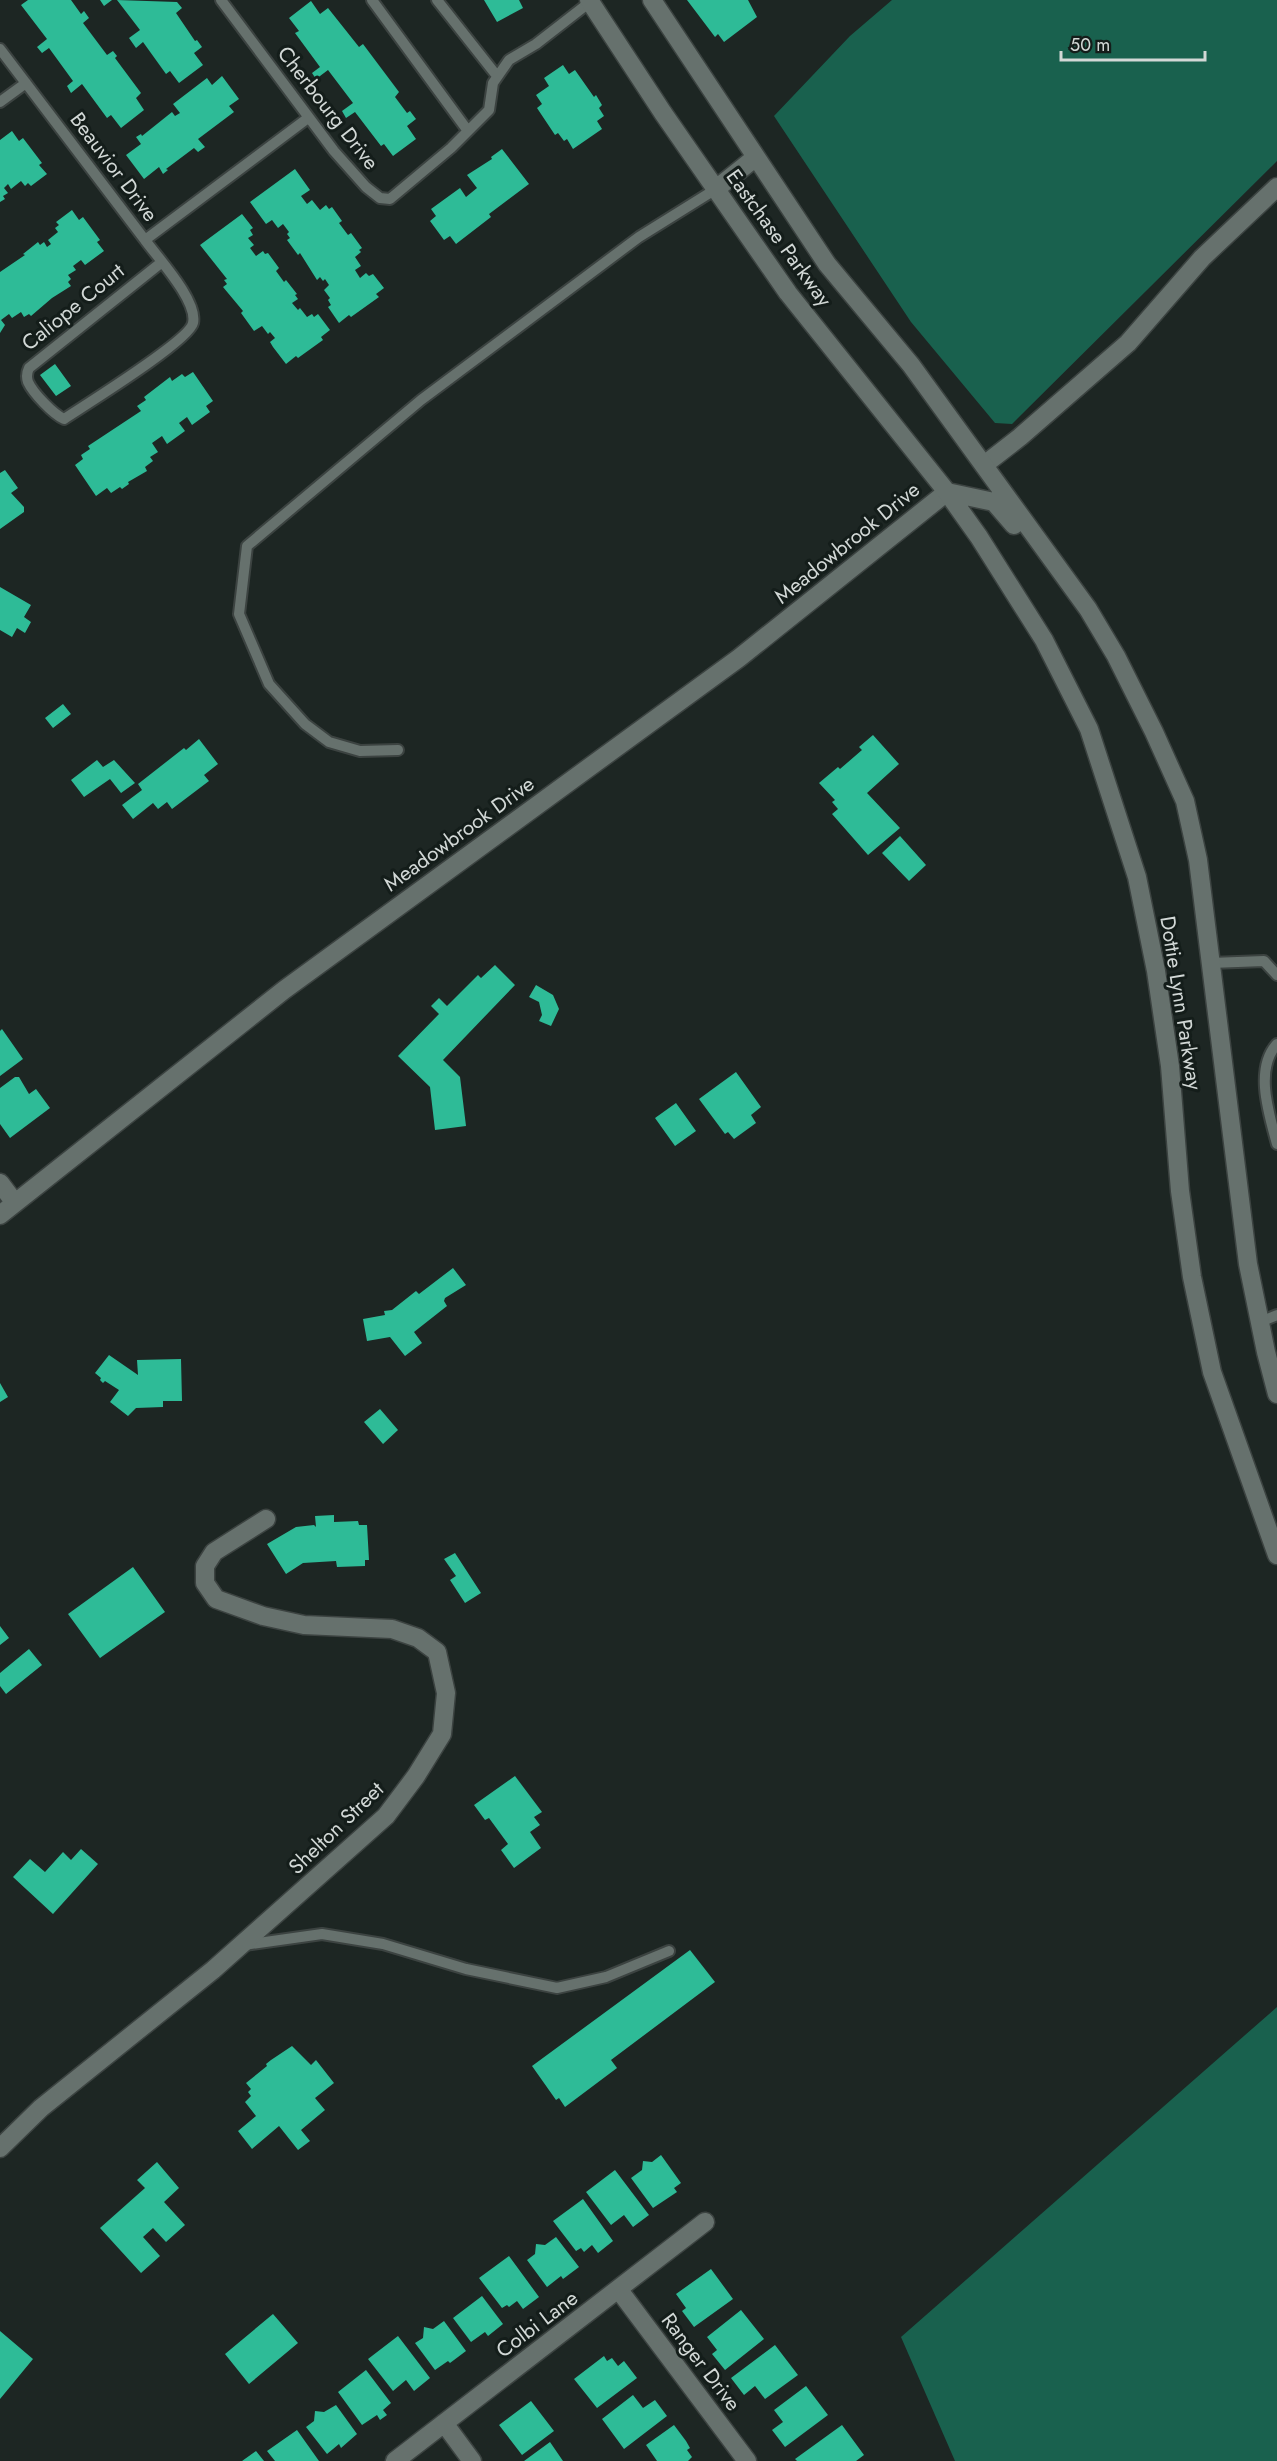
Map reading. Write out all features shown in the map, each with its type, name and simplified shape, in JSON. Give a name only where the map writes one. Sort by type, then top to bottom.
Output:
[{"type":"main road","name":"Eastchase Parkway","points":[[652,0],[827,264],[911,365],[984,465]]},
{"type":"main road","name":"Eastchase Parkway","points":[[590,1],[788,293],[947,492]]},
{"type":"main road","points":[[716,189],[756,157]]},
{"type":"main road","points":[[984,465],[1020,437],[1128,343],[1202,258],[1277,187]]},
{"type":"main road","name":"Dottie Lynn Parkway","points":[[984,465],[1088,609],[1135,694],[1185,801],[1198,860],[1248,1264],[1277,1394]]},
{"type":"main road","points":[[947,492],[994,502],[1008,516],[1059,588],[1088,609]]},
{"type":"main road","name":"Dottie Lynn Parkway","points":[[947,492],[979,537],[1044,640],[1089,729],[1137,877],[1156,971],[1170,1066],[1180,1191],[1192,1277],[1212,1372],[1277,1555]]},
{"type":"main road","name":"Meadowbrook Drive","points":[[0,1215],[284,990],[739,658],[947,492]]},
{"type":"main road","points":[[0,1183],[15,1203]]},
{"type":"main road","name":"Shelton Street","points":[[0,2148],[41,2108],[241,1946],[386,1816],[416,1776],[442,1734],[446,1693],[437,1652],[418,1638],[392,1629],[304,1625],[263,1616],[216,1599],[205,1583],[205,1566],[214,1552],[266,1519]]},
{"type":"main road","name":"Colbi Lane","points":[[395,2461],[705,2222]]},
{"type":"main road","name":"Ranger Drive","points":[[619,2290],[747,2461]]},
{"type":"main road","points":[[444,2422],[472,2461]]},
{"type":"lane","name":"Cherbourg Drive","points":[[221,0],[334,151],[366,187],[380,198],[390,199],[451,148],[489,110],[493,83],[497,76]]},
{"type":"lane","points":[[372,0],[468,131]]},
{"type":"lane","points":[[437,0],[497,76],[509,60],[536,44],[590,1]]},
{"type":"lane","name":"Beauvior Drive","points":[[0,49],[184,292],[192,312]]},
{"type":"lane","points":[[0,102],[26,83]]},
{"type":"lane","points":[[146,240],[308,117]]},
{"type":"lane","points":[[398,750],[360,751],[329,742],[306,724],[269,684],[239,614],[247,546],[430,392],[639,237],[716,189]]},
{"type":"lane","name":"Caliope Court","points":[[162,262],[33,362],[26,375],[28,383],[55,415],[64,418],[167,350],[190,328],[193,322],[192,312]]},
{"type":"lane","points":[[1211,963],[1264,961],[1277,975]]},
{"type":"lane","points":[[1277,1044],[1268,1053],[1264,1098],[1277,1144]]},
{"type":"lane","points":[[1260,1322],[1277,1315]]},
{"type":"lane","points":[[241,1946],[322,1934],[383,1944],[466,1970],[557,1988],[606,1977],[669,1951]]},
{"type":"green space","points":[[892,0],[1277,0],[1277,161],[1012,424],[995,423],[911,322],[774,116],[850,36]]},
{"type":"green space","points":[[1277,2007],[1277,2461],[955,2461],[901,2337]]},
{"type":"building","points":[[28,0],[71,0],[81,14],[84,11],[89,18],[83,23],[107,55],[113,51],[117,56],[115,58],[141,93],[136,98],[144,110],[121,128],[111,115],[107,118],[82,84],[71,93],[67,86],[73,81],[49,48],[42,53],[37,47],[47,39],[21,5]]},
{"type":"building","points":[[100,0],[112,0],[104,6]]},
{"type":"building","points":[[117,0],[177,2],[182,8],[176,13],[195,41],[197,40],[202,47],[194,53],[203,65],[179,83],[170,71],[166,74],[143,42],[136,48],[129,38],[140,30]]},
{"type":"building","points":[[484,0],[519,0],[523,8],[497,22]]},
{"type":"building","points":[[687,0],[748,0],[757,17],[724,42],[718,34],[715,37]]},
{"type":"building","points":[[311,1],[320,14],[328,8],[359,47],[363,44],[399,92],[395,97],[407,113],[410,111],[416,119],[407,126],[416,139],[393,156],[384,144],[381,146],[355,112],[346,118],[342,111],[353,103],[328,70],[316,79],[312,73],[320,67],[295,33],[299,31],[289,18]]},
{"type":"building","points":[[563,65],[569,74],[575,70],[594,97],[596,95],[602,105],[599,108],[604,116],[597,121],[602,129],[573,149],[567,139],[564,141],[558,133],[555,135],[537,108],[542,104],[536,95],[549,86],[544,78]]},
{"type":"building","points":[[222,76],[239,99],[229,106],[234,112],[198,139],[205,147],[198,152],[194,148],[166,169],[168,170],[163,174],[159,167],[144,179],[126,155],[141,144],[136,137],[141,134],[142,136],[172,112],[175,116],[180,113],[173,104],[207,78],[212,85]]},
{"type":"building","points":[[12,131],[19,141],[23,138],[42,163],[39,165],[47,174],[31,186],[28,183],[25,186],[21,181],[11,189],[8,184],[4,188],[8,193],[0,202],[0,140]]},
{"type":"building","points":[[502,149],[529,184],[489,214],[491,217],[456,244],[450,236],[444,240],[430,221],[436,216],[431,209],[460,188],[466,197],[477,188],[467,175],[492,159],[491,157]]},
{"type":"building","points":[[295,169],[310,190],[301,196],[307,204],[312,200],[320,210],[326,205],[329,209],[332,207],[342,221],[339,223],[348,235],[351,233],[362,248],[355,257],[361,266],[355,270],[360,278],[366,273],[369,276],[373,274],[384,288],[376,294],[379,297],[339,323],[328,307],[331,305],[328,300],[330,298],[324,290],[329,285],[325,279],[323,281],[320,277],[317,280],[300,253],[298,255],[287,240],[290,238],[287,234],[289,232],[283,224],[278,228],[272,220],[266,224],[250,202]]},
{"type":"building","points":[[72,210],[79,220],[83,217],[100,240],[97,242],[104,251],[85,265],[81,260],[73,266],[76,270],[68,275],[71,279],[68,282],[71,286],[31,316],[29,314],[24,317],[21,312],[12,318],[9,314],[1,320],[5,325],[0,333],[0,272],[25,255],[23,254],[38,242],[40,245],[44,242],[47,247],[51,244],[48,240],[58,232],[55,228],[59,225],[56,222]]},
{"type":"building","points":[[242,214],[253,228],[250,230],[253,235],[248,238],[254,245],[250,248],[256,256],[263,251],[265,254],[268,253],[279,268],[276,271],[297,294],[295,295],[298,299],[292,303],[298,310],[300,308],[307,317],[312,314],[314,317],[318,314],[330,330],[321,337],[323,340],[286,364],[270,342],[275,338],[270,332],[268,334],[262,326],[254,331],[241,313],[243,311],[223,287],[227,284],[224,280],[227,279],[200,245]]},
{"type":"building","points":[[55,364],[71,386],[56,396],[40,375]]},
{"type":"building","points":[[193,372],[213,401],[206,406],[210,412],[192,425],[187,417],[179,423],[185,431],[167,444],[162,436],[152,443],[158,452],[150,457],[153,461],[145,467],[147,471],[128,482],[129,484],[122,489],[120,487],[111,493],[107,488],[96,496],[75,465],[83,459],[81,455],[90,449],[88,446],[141,411],[137,406],[146,400],[144,397],[170,377],[172,381],[182,374],[185,377]]},
{"type":"building","points":[[5,470],[18,488],[11,493],[24,507],[24,512],[0,529],[0,473]]},
{"type":"building","points":[[0,587],[31,605],[24,617],[31,622],[25,633],[17,628],[12,637],[0,630]]},
{"type":"building","points":[[63,704],[71,714],[53,728],[45,718]]},
{"type":"building","points":[[873,735],[899,764],[867,793],[900,828],[868,855],[832,814],[838,809],[832,802],[835,800],[819,783],[862,750],[859,747]]},
{"type":"building","points":[[199,739],[218,764],[204,775],[209,781],[172,809],[167,802],[158,809],[153,803],[133,819],[122,805],[142,790],[138,784]]},
{"type":"building","points":[[97,760],[103,767],[114,760],[135,783],[121,793],[110,779],[84,797],[71,780]]},
{"type":"building","points":[[900,836],[926,865],[909,881],[882,853]]},
{"type":"building","points":[[495,965],[515,985],[443,1060],[460,1077],[466,1126],[435,1130],[430,1087],[398,1056],[439,1014],[431,1006],[439,998],[447,1006],[478,975],[481,978]]},
{"type":"building","points":[[536,985],[553,995],[559,1009],[551,1026],[539,1021],[542,1015],[539,1002],[529,997]]},
{"type":"building","points":[[2,1029],[23,1059],[0,1076],[0,1031]]},
{"type":"building","points":[[736,1072],[761,1107],[751,1115],[756,1123],[734,1139],[728,1132],[725,1134],[699,1099]]},
{"type":"building","points":[[15,1077],[19,1077],[29,1094],[36,1089],[50,1108],[10,1138],[0,1124],[0,1088]]},
{"type":"building","points":[[676,1103],[696,1131],[675,1146],[655,1118]]},
{"type":"building","points":[[453,1268],[466,1285],[445,1298],[447,1306],[414,1332],[422,1343],[405,1356],[390,1337],[367,1341],[363,1319],[385,1315],[384,1311],[392,1310],[416,1291],[419,1294]]},
{"type":"building","points":[[109,1355],[138,1375],[137,1360],[181,1359],[182,1401],[163,1401],[163,1407],[136,1408],[128,1416],[110,1402],[119,1390],[105,1381],[103,1383],[95,1373]]},
{"type":"building","points":[[0,1383],[8,1397],[0,1402]]},
{"type":"building","points":[[380,1409],[398,1430],[383,1444],[364,1422]]},
{"type":"building","points":[[334,1515],[334,1522],[358,1521],[359,1525],[367,1525],[369,1560],[365,1560],[365,1566],[337,1567],[336,1561],[303,1563],[286,1574],[267,1544],[296,1527],[314,1525],[316,1527],[315,1516]]},
{"type":"building","points":[[455,1553],[481,1593],[465,1603],[450,1580],[456,1576],[444,1559]]},
{"type":"building","points":[[133,1567],[165,1612],[100,1658],[68,1614]]},
{"type":"building","points":[[0,1626],[9,1638],[0,1645]]},
{"type":"building","points":[[29,1649],[42,1665],[6,1694],[0,1686],[0,1673]]},
{"type":"building","points":[[515,1776],[542,1812],[534,1817],[540,1825],[530,1832],[541,1848],[514,1868],[501,1850],[508,1844],[489,1818],[485,1820],[474,1805]]},
{"type":"building","points":[[81,1849],[98,1864],[53,1914],[13,1877],[30,1859],[45,1872],[63,1852],[71,1860]]},
{"type":"building","points":[[690,1950],[715,1982],[611,2060],[617,2068],[565,2107],[559,2098],[556,2100],[532,2066]]},
{"type":"building","points":[[292,2046],[311,2065],[316,2060],[334,2083],[315,2098],[325,2110],[301,2130],[310,2141],[298,2150],[279,2126],[252,2149],[238,2131],[256,2116],[245,2102],[251,2096],[248,2092],[251,2089],[246,2083],[267,2066],[266,2064]]},
{"type":"building","points":[[661,2155],[681,2183],[674,2188],[677,2192],[653,2208],[631,2178],[642,2170],[643,2161],[652,2162]]},
{"type":"building","points":[[157,2162],[179,2188],[164,2202],[185,2225],[166,2242],[153,2228],[143,2237],[160,2256],[141,2273],[100,2228],[145,2188],[137,2180]]},
{"type":"building","points":[[615,2170],[649,2215],[633,2227],[624,2215],[611,2225],[586,2192]]},
{"type":"building","points":[[583,2199],[613,2241],[598,2253],[592,2245],[584,2252],[581,2248],[576,2251],[553,2221]]},
{"type":"building","points":[[556,2237],[579,2267],[563,2279],[561,2276],[547,2287],[527,2260],[535,2254],[536,2244],[545,2245]]},
{"type":"building","points":[[509,2256],[539,2297],[523,2309],[517,2301],[509,2307],[507,2305],[502,2308],[479,2278]]},
{"type":"building","points":[[711,2269],[733,2299],[694,2327],[682,2311],[686,2308],[676,2294]]},
{"type":"building","points":[[482,2296],[503,2324],[488,2336],[485,2332],[471,2342],[453,2318]]},
{"type":"building","points":[[741,2310],[764,2339],[725,2370],[712,2354],[717,2350],[707,2337]]},
{"type":"building","points":[[273,2314],[298,2343],[249,2384],[225,2354]]},
{"type":"building","points":[[444,2321],[466,2351],[450,2363],[448,2361],[435,2370],[415,2343],[423,2338],[424,2327],[433,2329]]},
{"type":"building","points":[[0,2331],[33,2359],[0,2399]]},
{"type":"building","points":[[398,2336],[430,2378],[414,2391],[406,2380],[393,2391],[368,2359]]},
{"type":"building","points":[[775,2345],[798,2375],[765,2399],[755,2386],[744,2395],[731,2378]]},
{"type":"building","points":[[604,2356],[607,2361],[612,2358],[618,2366],[624,2361],[637,2378],[597,2408],[574,2379]]},
{"type":"building","points":[[366,2370],[391,2403],[383,2410],[387,2415],[380,2420],[377,2415],[362,2425],[338,2392]]},
{"type":"building","points":[[806,2386],[828,2415],[785,2447],[772,2430],[783,2422],[774,2410]]},
{"type":"building","points":[[633,2395],[643,2408],[655,2400],[667,2416],[624,2449],[602,2419]]},
{"type":"building","points":[[531,2401],[554,2431],[522,2455],[499,2425]]},
{"type":"building","points":[[336,2405],[357,2434],[341,2448],[339,2444],[327,2454],[306,2427],[314,2421],[315,2411],[324,2412]]},
{"type":"building","points":[[674,2425],[690,2448],[687,2450],[692,2457],[688,2461],[657,2461],[646,2445]]},
{"type":"building","points":[[842,2425],[864,2455],[856,2461],[797,2461],[795,2459]]},
{"type":"building","points":[[297,2430],[319,2461],[275,2461],[267,2451]]},
{"type":"building","points":[[550,2442],[563,2461],[524,2461]]},
{"type":"building","points":[[256,2451],[264,2461],[242,2461]]}]
